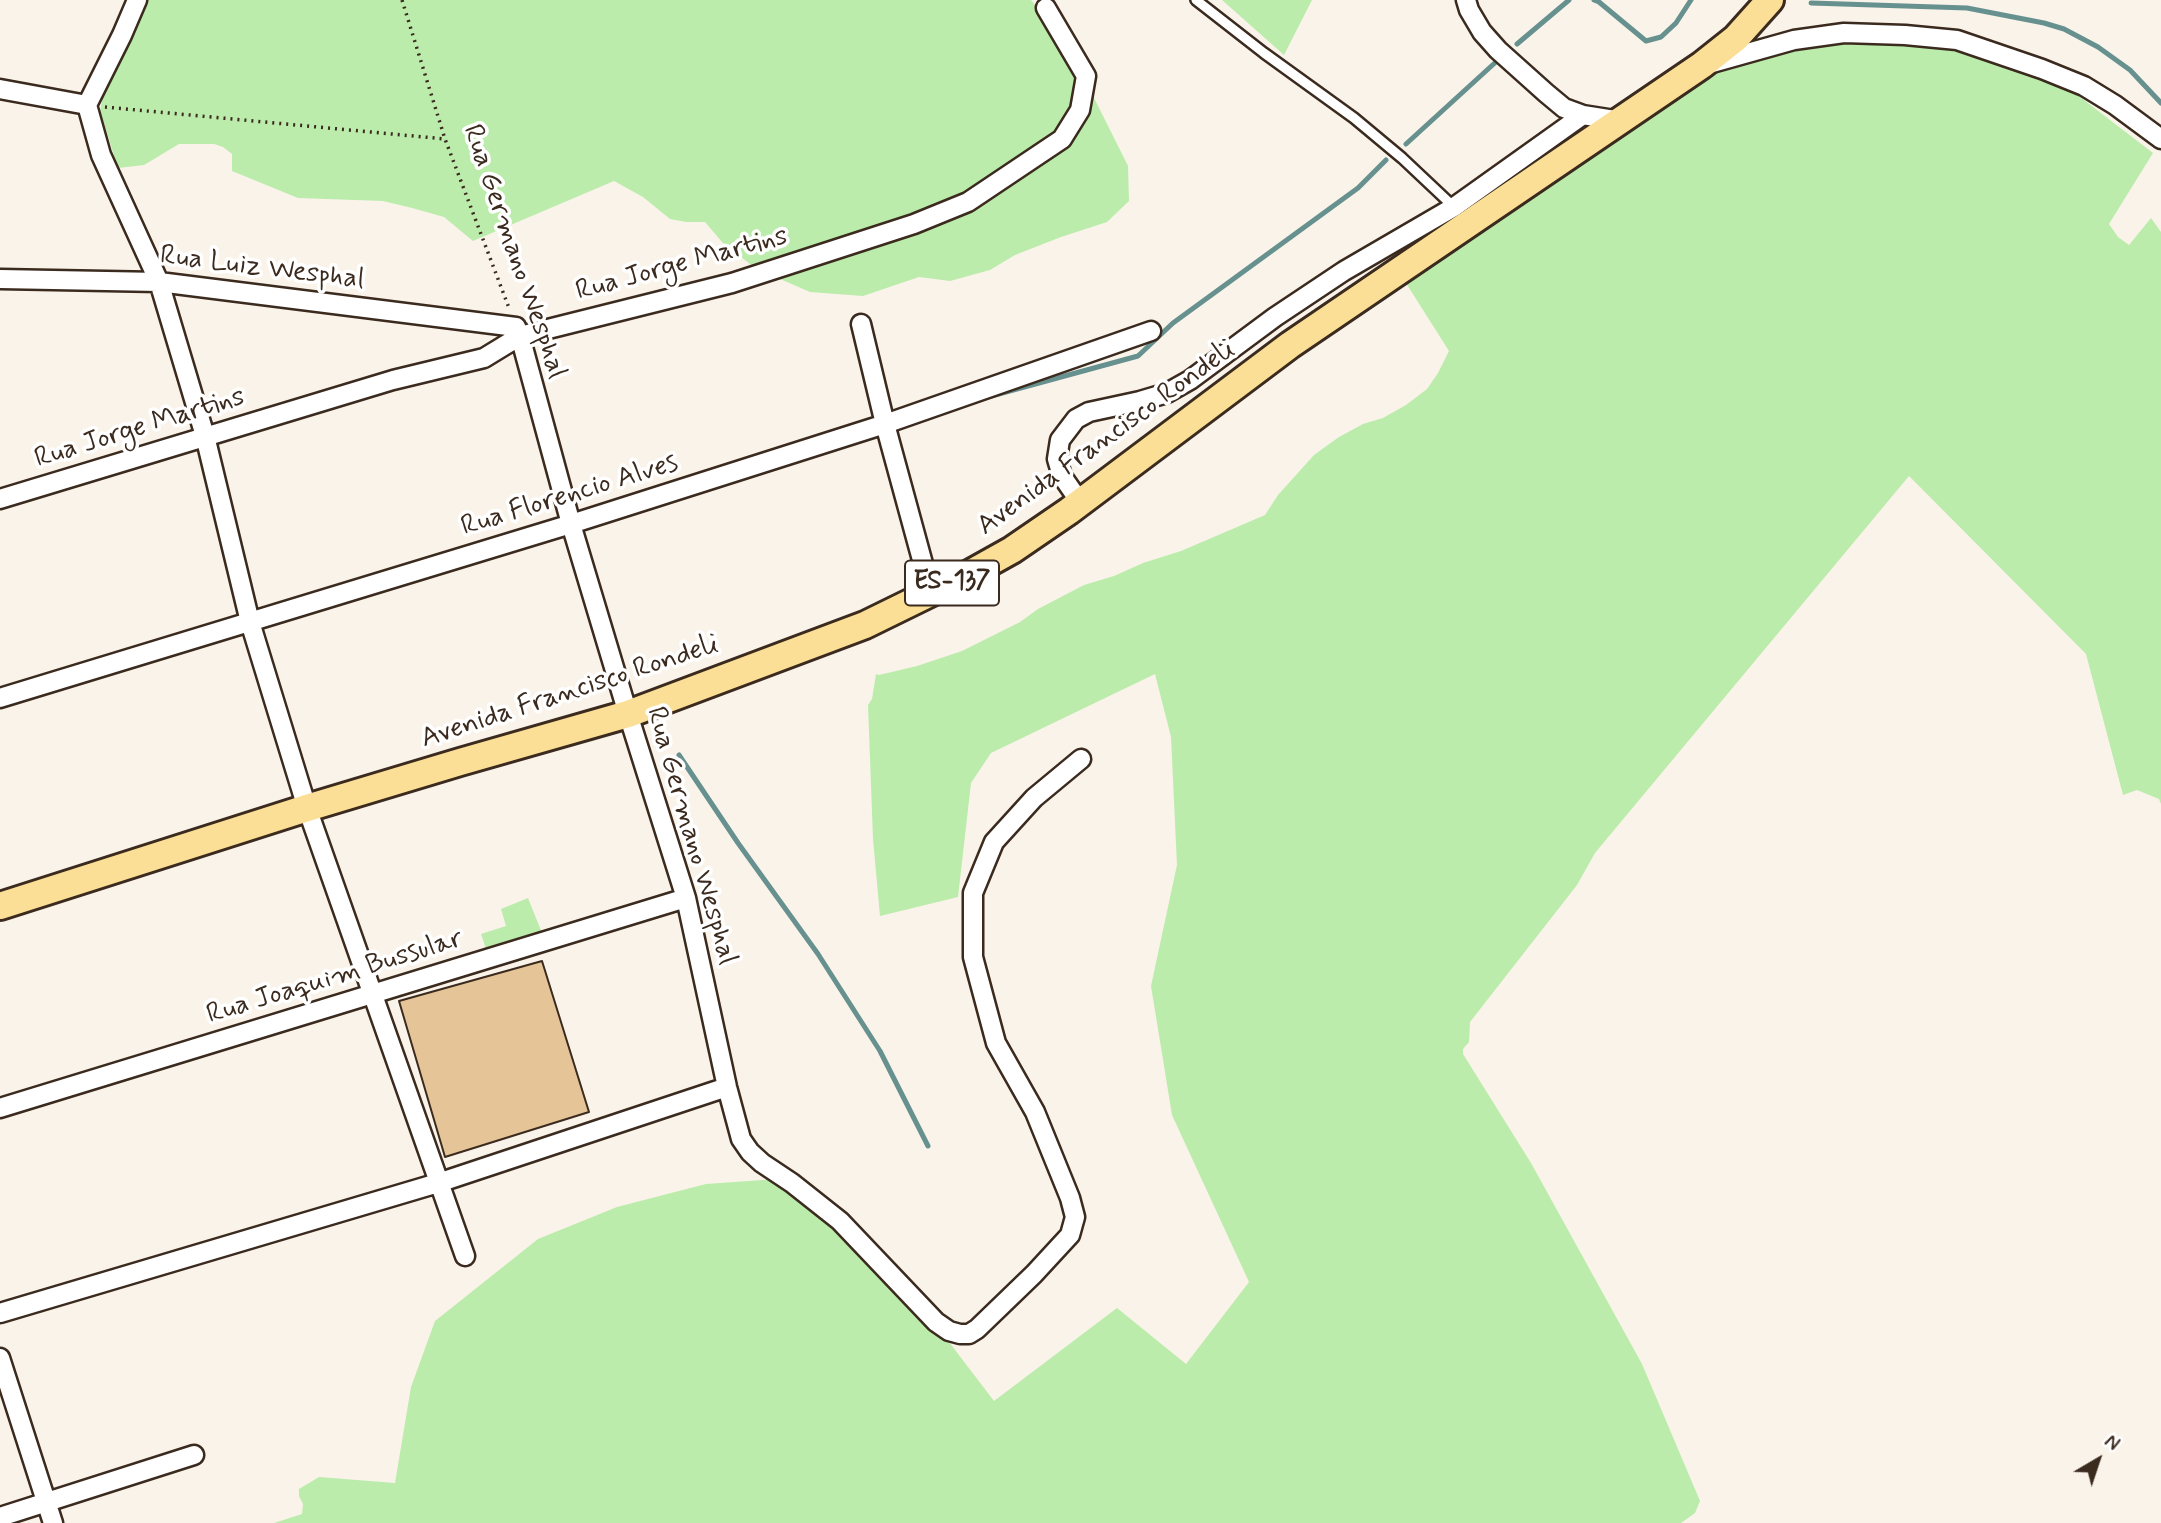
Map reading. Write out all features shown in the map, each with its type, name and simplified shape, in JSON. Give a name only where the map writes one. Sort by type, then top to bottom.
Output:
[{"type":"main road","name":"Avenida Francisco Rondeli","points":[[0,906],[307,808],[628,714],[865,625],[931,593],[1012,550],[1290,345],[1702,65],[1736,38],[1770,0]]},
{"type":"street","points":[[137,0],[87,105],[101,155],[159,282],[205,436],[250,622],[307,808],[466,1256]]},
{"type":"street","points":[[1466,0],[1482,32],[1498,50],[1564,108],[1584,115],[1621,121]]},
{"type":"street","name":"Rua Jorge Martins","points":[[0,499],[393,380],[484,358],[518,331],[732,283],[914,223],[968,202],[1062,139],[1080,110],[1086,76],[1046,8]]},
{"type":"street","points":[[1702,65],[1794,40],[1844,33],[1905,34],[1957,40],[2084,86],[2161,139]]},
{"type":"street","points":[[0,89],[87,105]]},
{"type":"street","points":[[1080,502],[1062,476],[1057,459],[1060,440],[1076,419],[1089,412],[1167,393],[1190,380],[1344,271],[1454,207],[1584,115]]},
{"type":"street","name":"Rua Luiz Wesphal","points":[[0,279],[159,282],[518,331]]},
{"type":"street","points":[[861,324],[931,593]]},
{"type":"street","name":"Rua Germano Wesphal","points":[[518,331],[571,524],[686,898],[741,1139],[750,1152],[839,1221],[936,1322],[960,1334],[969,1334],[977,1329],[1034,1274],[1070,1235],[1075,1217],[1035,1112],[996,1043],[973,957],[973,893],[994,842],[1034,798],[1081,759]]},
{"type":"street","name":"Rua Florencio Alves","points":[[0,698],[571,524],[885,424],[1151,331]]},
{"type":"street","name":"Rua Joaquim Bussular","points":[[0,1108],[686,898]]},
{"type":"street","points":[[0,1314],[438,1183],[727,1087]]},
{"type":"street","points":[[0,1358],[53,1523]]},
{"type":"street","points":[[0,1517],[194,1455]]},
{"type":"lane","points":[[1196,0],[1264,54],[1354,118],[1454,207]]},
{"type":"path","name":"Rua Germano Wesphal","points":[[402,0],[445,139],[518,331]]},
{"type":"path","points":[[87,105],[445,139]]},
{"type":"green space","points":[[134,0],[1031,0],[1052,25],[1090,90],[1128,166],[1129,201],[1107,222],[1015,255],[990,270],[950,281],[919,277],[863,296],[810,292],[755,268],[722,242],[705,222],[670,219],[643,197],[614,181],[473,241],[444,217],[412,208],[383,201],[298,198],[232,171],[232,154],[214,144],[179,144],[144,165],[118,168],[100,111],[106,78],[116,51],[131,41],[135,30]]},
{"type":"green space","points":[[1222,0],[1312,0],[1284,55]]},
{"type":"green space","points":[[1879,31],[1924,31],[2067,87],[2153,153],[2109,224],[2118,237],[2129,245],[2151,218],[2161,232],[2161,804],[2159,799],[2137,790],[2123,795],[2086,654],[1909,476],[1595,853],[1577,885],[1470,1022],[1469,1042],[1463,1049],[1463,1054],[1531,1163],[1642,1364],[1700,1501],[1695,1513],[1681,1523],[274,1523],[302,1514],[303,1504],[299,1489],[319,1477],[395,1483],[411,1387],[435,1321],[538,1239],[617,1207],[706,1184],[791,1178],[920,1304],[994,1401],[1117,1308],[1186,1364],[1249,1282],[1172,1115],[1151,986],[1177,865],[1171,737],[1155,674],[991,753],[971,783],[958,897],[880,916],[873,839],[868,705],[872,699],[876,674],[917,666],[962,651],[1084,585],[1181,551],[1265,515],[1278,495],[1314,455],[1339,437],[1406,405],[1427,389],[1438,373],[1449,351],[1404,280],[1722,58]]},
{"type":"green space","points":[[528,898],[542,933],[488,955],[481,934],[506,926],[501,909]]},
{"type":"building","points":[[542,961],[589,1112],[445,1157],[399,1001]]},
{"type":"waterway","points":[[1517,44],[1569,0]]},
{"type":"waterway","points":[[1594,0],[1646,41],[1661,37],[1676,23],[1691,0]]},
{"type":"waterway","points":[[1811,3],[1967,8],[2044,23],[2064,29],[2098,47],[2130,70],[2161,103]]},
{"type":"waterway","points":[[1406,144],[1498,60]]},
{"type":"waterway","points":[[984,398],[1138,356],[1173,323],[1358,188],[1386,160]]},
{"type":"waterway","points":[[679,755],[818,954],[880,1051],[928,1146]]}]
